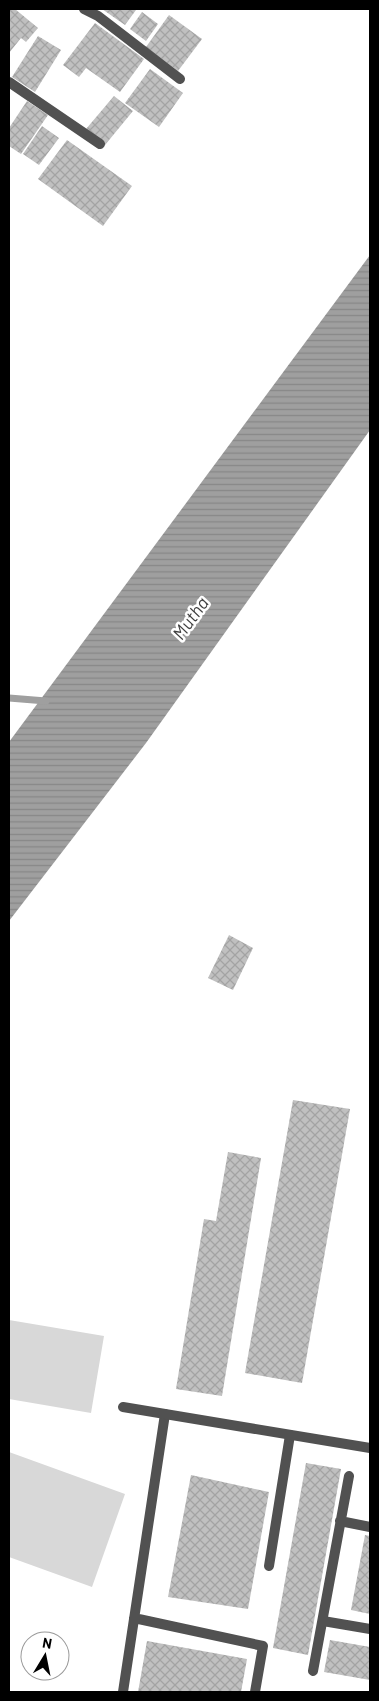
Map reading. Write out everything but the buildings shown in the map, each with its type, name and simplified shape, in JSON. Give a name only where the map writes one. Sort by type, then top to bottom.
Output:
[{"type":"street","points":[[84,9],[98,16],[180,79]]},
{"type":"street","points":[[9,82],[100,144]]},
{"type":"street","points":[[123,1407],[370,1448]]},
{"type":"street","points":[[123,1692],[165,1414]]},
{"type":"street","points":[[269,1566],[290,1435]]},
{"type":"street","points":[[313,1671],[349,1476]]},
{"type":"street","points":[[340,1522],[370,1527]]},
{"type":"street","points":[[134,1618],[264,1646],[255,1692]]},
{"type":"street","points":[[323,1621],[370,1629]]},
{"type":"shaded area","points":[[9,1320],[104,1336],[91,1413],[9,1399]]},
{"type":"shaded area","points":[[9,1452],[125,1494],[92,1587],[9,1557]]},
{"type":"water","name":"Mutha","points":[[370,255],[370,430],[146,743],[9,921],[9,742]]},
{"type":"waterway","points":[[9,698],[46,701]]}]
